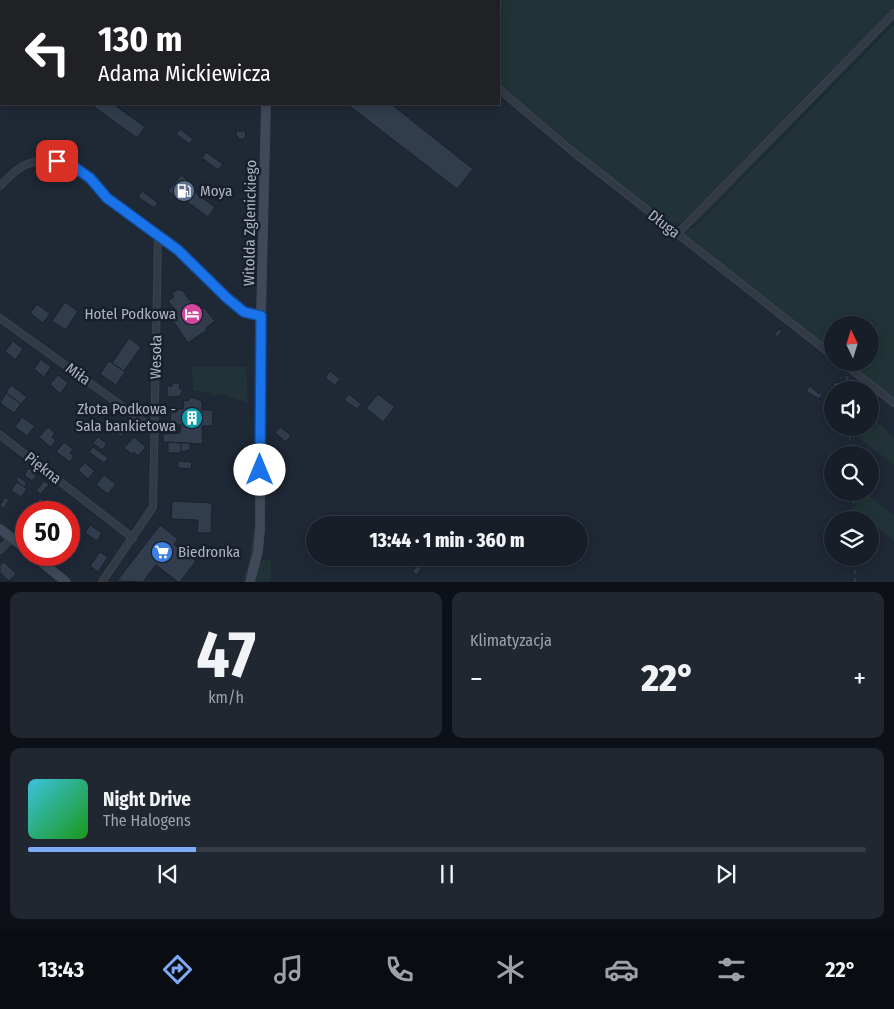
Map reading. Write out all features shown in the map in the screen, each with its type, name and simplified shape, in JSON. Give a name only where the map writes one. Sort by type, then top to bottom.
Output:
[{"type":"main road","name":"Witolda Zglenickiego","points":[[250,582],[258,551],[260,530],[261,316],[266,105]]},
{"type":"main road","points":[[0,529],[15,540]]},
{"type":"main road","points":[[46,566],[66,582]]},
{"type":"street","points":[[677,234],[894,13]]},
{"type":"street","name":"Długa","points":[[500,90],[572,151],[824,349]]},
{"type":"street","points":[[0,186],[22,166],[39,160],[57,161],[74,167],[90,178],[107,198],[178,250],[244,312],[261,316]]},
{"type":"street","name":"Wesoła","points":[[102,582],[153,507],[158,236]]},
{"type":"street","name":"Miła","points":[[0,318],[155,430]]},
{"type":"street","points":[[852,371],[894,403]]},
{"type":"street","name":"Piękna","points":[[0,435],[133,538]]},
{"type":"street","points":[[0,550],[12,538]]},
{"type":"path","points":[[855,566],[855,582]]},
{"type":"shaded area","points":[[500,0],[894,0],[894,7],[680,223],[667,222],[583,155],[500,85]]},
{"type":"shaded area","points":[[894,17],[894,21],[695,225],[691,224]]},
{"type":"shaded area","points":[[894,24],[894,399],[879,388],[879,381],[870,381],[857,371],[879,371],[879,316],[824,316],[824,345],[683,234],[688,228],[695,227]]},
{"type":"shaded area","points":[[192,367],[246,367],[248,403],[217,393],[215,397],[208,392],[193,391]]},
{"type":"shaded area","points":[[879,424],[894,438],[894,465],[879,453],[879,446],[869,446],[856,436],[879,436]]},
{"type":"shaded area","points":[[855,501],[876,501],[894,515],[894,541],[879,529],[879,511],[856,511]]},
{"type":"shaded area","points":[[256,525],[251,561],[242,582],[249,561],[253,530]]},
{"type":"shaded area","points":[[264,559],[271,561],[271,581],[254,582],[260,562]]},
{"type":"building","points":[[91,105],[114,105],[145,127],[137,138]]},
{"type":"building","points":[[348,105],[392,105],[473,169],[457,189]]},
{"type":"building","points":[[180,129],[193,139],[189,144],[176,134]]},
{"type":"building","points":[[236,131],[246,131],[245,139],[238,139]]},
{"type":"building","points":[[206,152],[223,164],[218,170],[202,158]]},
{"type":"building","points":[[181,175],[192,184],[180,200],[168,191]]},
{"type":"building","points":[[189,188],[215,207],[208,217],[182,198]]},
{"type":"building","points":[[142,191],[158,203],[154,208],[138,197]]},
{"type":"building","name":"Hotel Podkowa","points":[[178,289],[182,290],[194,306],[198,303],[204,308],[215,321],[206,328],[207,330],[188,343],[173,321],[175,319],[173,316],[177,312],[168,301],[174,297],[172,294]]},
{"type":"building","points":[[65,302],[78,311],[66,330],[52,321]]},
{"type":"building","points":[[37,304],[50,314],[43,323],[30,313]]},
{"type":"building","points":[[779,329],[782,331],[777,337],[774,335]]},
{"type":"building","points":[[129,338],[141,347],[124,371],[112,363]]},
{"type":"building","points":[[13,341],[23,349],[15,360],[5,351]]},
{"type":"building","points":[[41,359],[51,367],[44,377],[34,369]]},
{"type":"building","points":[[109,361],[125,372],[116,385],[100,374]]},
{"type":"building","points":[[330,371],[340,379],[335,385],[325,378]]},
{"type":"building","points":[[58,375],[68,383],[60,394],[50,384]]},
{"type":"building","points":[[172,383],[179,383],[180,389],[183,390],[180,396],[167,396],[167,386],[172,386]]},
{"type":"building","points":[[11,385],[27,397],[21,404],[6,393]]},
{"type":"building","points":[[810,386],[819,394],[820,392],[822,394],[819,399],[806,391]]},
{"type":"building","points":[[6,393],[21,404],[14,413],[0,403]]},
{"type":"building","points":[[349,394],[361,404],[357,409],[344,400]]},
{"type":"building","points":[[378,394],[395,407],[383,422],[366,408]]},
{"type":"building","name":"Złota Podkowa - Sala bankietowa","points":[[191,397],[202,401],[202,410],[213,410],[212,426],[202,426],[203,444],[163,442],[163,434],[180,433],[181,425],[170,425],[171,409],[183,409],[184,400],[188,401]]},
{"type":"building","points":[[22,417],[35,426],[27,436],[15,427]]},
{"type":"building","points":[[114,420],[126,430],[121,437],[108,427]]},
{"type":"building","points":[[48,427],[55,433],[52,437],[56,441],[50,447],[39,437]]},
{"type":"building","points":[[280,427],[291,435],[286,442],[275,433]]},
{"type":"building","points":[[98,437],[107,444],[102,450],[93,443]]},
{"type":"building","points":[[134,437],[146,447],[138,456],[124,448]]},
{"type":"building","points":[[64,442],[73,449],[70,453],[74,456],[70,462],[56,452]]},
{"type":"building","points":[[168,442],[181,443],[181,453],[168,453]]},
{"type":"building","points":[[181,443],[190,443],[190,450],[181,452]]},
{"type":"building","points":[[93,447],[108,458],[104,463],[89,452]]},
{"type":"building","points":[[178,461],[192,462],[191,469],[178,468]]},
{"type":"building","points":[[85,463],[95,471],[88,479],[78,470]]},
{"type":"building","points":[[29,468],[37,475],[32,481],[24,475]]},
{"type":"building","points":[[104,475],[116,484],[108,494],[96,485]]},
{"type":"building","points":[[19,477],[27,483],[24,487],[16,480]]},
{"type":"building","points":[[44,481],[49,484],[41,494],[36,491]]},
{"type":"building","points":[[17,482],[27,489],[21,497],[11,490]]},
{"type":"building","points":[[5,497],[9,500],[3,509],[0,505]]},
{"type":"building","points":[[172,501],[212,503],[211,533],[197,533],[198,520],[171,519]]},
{"type":"building","points":[[90,525],[102,533],[97,541],[85,533]]},
{"type":"building","name":"Biedronka","points":[[160,525],[178,539],[174,544],[196,561],[180,582],[156,565],[143,582],[117,581]]},
{"type":"building","points":[[100,552],[108,557],[98,572],[90,566]]},
{"type":"building","points":[[4,562],[16,574],[9,581],[0,573],[0,565]]},
{"type":"building","points":[[417,566],[421,569],[417,575],[412,572]]},
{"type":"place","name":"Moya","points":[[184,191]]},
{"type":"place","name":"Hotel Podkowa","points":[[192,314]]},
{"type":"place","name":"Złota Podkowa - Sala bankietowa","points":[[192,418]]},
{"type":"place","name":"Biedronka","points":[[162,552]]},
{"type":"route","points":[[57,161],[74,167],[90,178],[107,198],[178,250],[244,312],[261,316],[260,470]]}]
